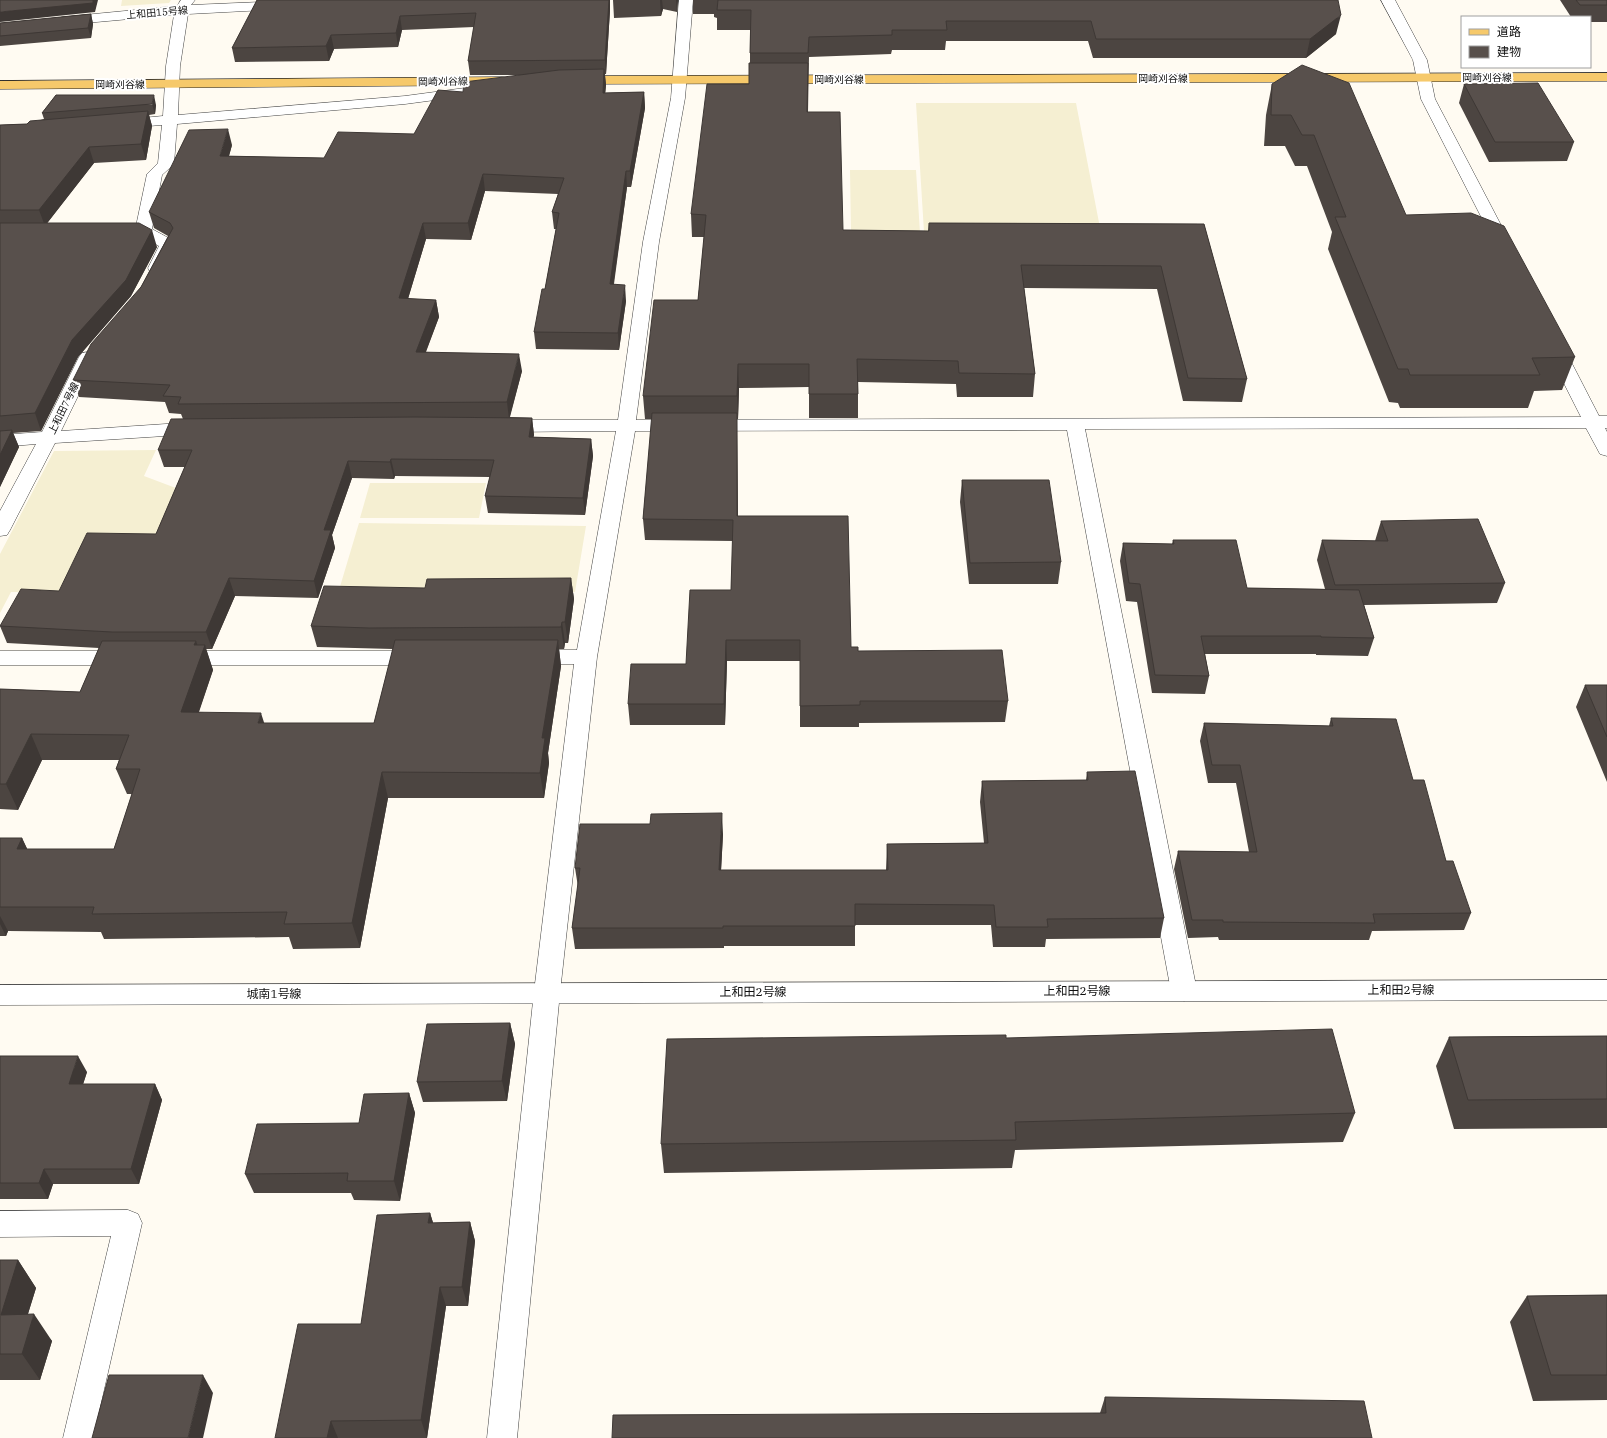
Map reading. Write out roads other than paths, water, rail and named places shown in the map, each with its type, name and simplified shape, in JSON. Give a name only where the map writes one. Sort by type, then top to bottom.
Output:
[{"type":"main road","name":"岡崎刈谷線","points":[[562,80],[1607,77]]},
{"type":"main road","name":"岡崎刈谷線","points":[[0,85],[515,83]]},
{"type":"street","points":[[502,1438],[547,992],[586,657],[626,427],[651,242],[680,79],[686,0]]},
{"type":"street","points":[[1388,0],[1420,60],[1422,78],[1428,99],[1511,261]]},
{"type":"street","name":"上和田15号線","points":[[48,22],[185,5],[300,4]]},
{"type":"street","points":[[150,279],[168,244],[135,231],[155,174],[166,164],[173,66],[185,5]]},
{"type":"street","points":[[108,124],[405,100],[515,83]]},
{"type":"street","points":[[1546,331],[1600,423],[1607,450]]},
{"type":"street","name":"上和田7号線","points":[[0,530],[49,437],[88,358],[98,346]]},
{"type":"street","points":[[482,426],[626,427],[1600,423]]},
{"type":"street","points":[[1075,424],[1184,991]]},
{"type":"street","points":[[0,441],[167,429],[214,428]]},
{"type":"street","points":[[515,657],[586,657]]},
{"type":"street","points":[[0,658],[444,658]]},
{"type":"street","name":"上和田2号線","points":[[547,992],[1607,990]]},
{"type":"street","name":"城南1号線","points":[[0,995],[547,992]]},
{"type":"street","points":[[0,1224],[128,1223],[78,1438]]}]
